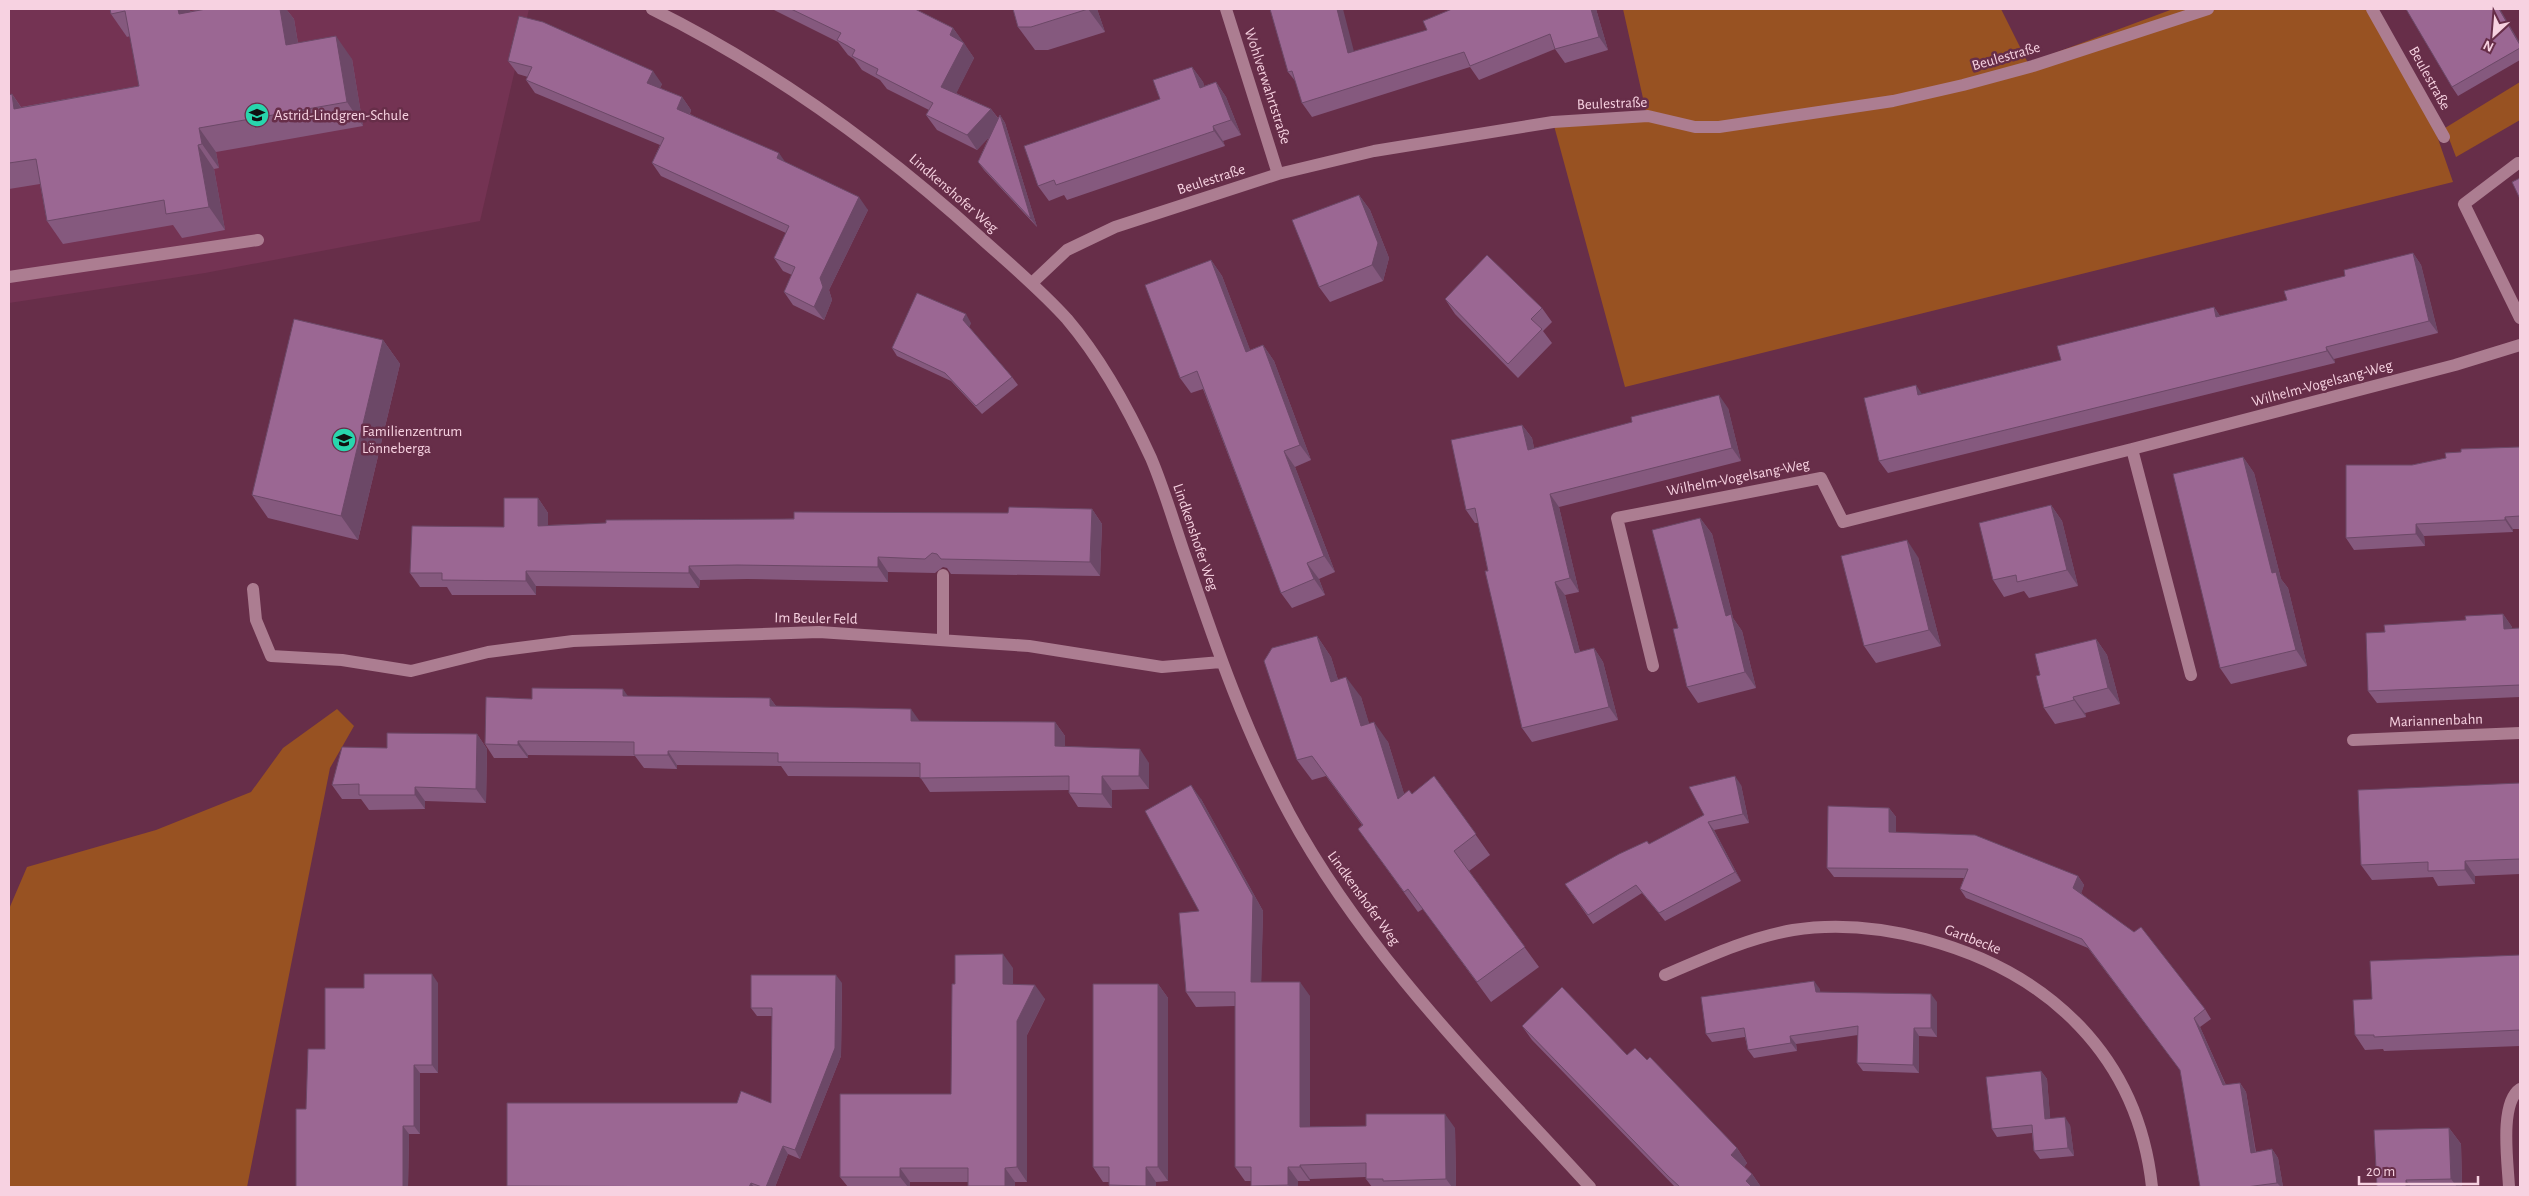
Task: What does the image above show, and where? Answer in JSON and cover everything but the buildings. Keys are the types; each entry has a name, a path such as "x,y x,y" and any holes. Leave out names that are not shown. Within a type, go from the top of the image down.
{"street":[{"name":"Lindkenshofer Weg","path":"652,9 762,70 851,129 934,194 1032,283 1068,320 1114,386 1152,460 1221,662 1266,768 1315,860 1352,912 1460,1044 1590,1187"},
{"name":"Wohlverwahrtstraße","path":"1226,9 1278,174"},
{"name":"Beulestraße","path":"1032,283 1067,250 1115,227 1278,174 1384,150 1553,122 1648,116 1695,127 1719,127 1893,101 2033,66 2208,9"},
{"name":"Beulestraße","path":"2372,9 2444,138"},
{"path":"2518,163 2464,204 2520,318"},
{"path":"9,276 258,240"},
{"name":"Wilhelm-Vogelsang-Weg","path":"1653,666 1618,518 1821,478 1843,522 2132,450 2455,365 2520,345"},
{"path":"2132,450 2191,675"},
{"path":"943,575 943,639"},
{"name":"Im Beuler Feld","path":"253,589 256,620 271,656 342,660 410,671 488,652 573,641 819,632 1029,646 1162,667 1221,662"},
{"name":"Mariannenbahn","path":"2353,740 2520,732"},
{"name":"Gartbecke","path":"1665,975 1749,940 1795,930 1846,926 1899,932 1947,945 1995,963 2036,987 2068,1014 2100,1050 2120,1081 2137,1120 2149,1163 2152,1187"},
{"path":"2509,1187 2506,1119 2511,1102 2520,1089"}],"shaded area":[{"name":"Astrid-Lindgren-Schule","path":"9,9 529,9 480,221 205,273 9,303"},
{"path":"1623,9 2001,9 2028,63 2173,9 2368,9 2436,133 2453,182 1625,387 1553,122 1647,116"},
{"path":"2520,82 2520,120 2456,157 2445,128"},
{"path":"337,709 354,726 330,768 247,1187 9,1187 9,909 27,867 156,830 251,792 283,748"}],"place":[{"name":"Astrid-Lindgren-Schule","path":"257,115"},
{"name":"Familienzentrum Lönneberga","path":"344,440"}]}
